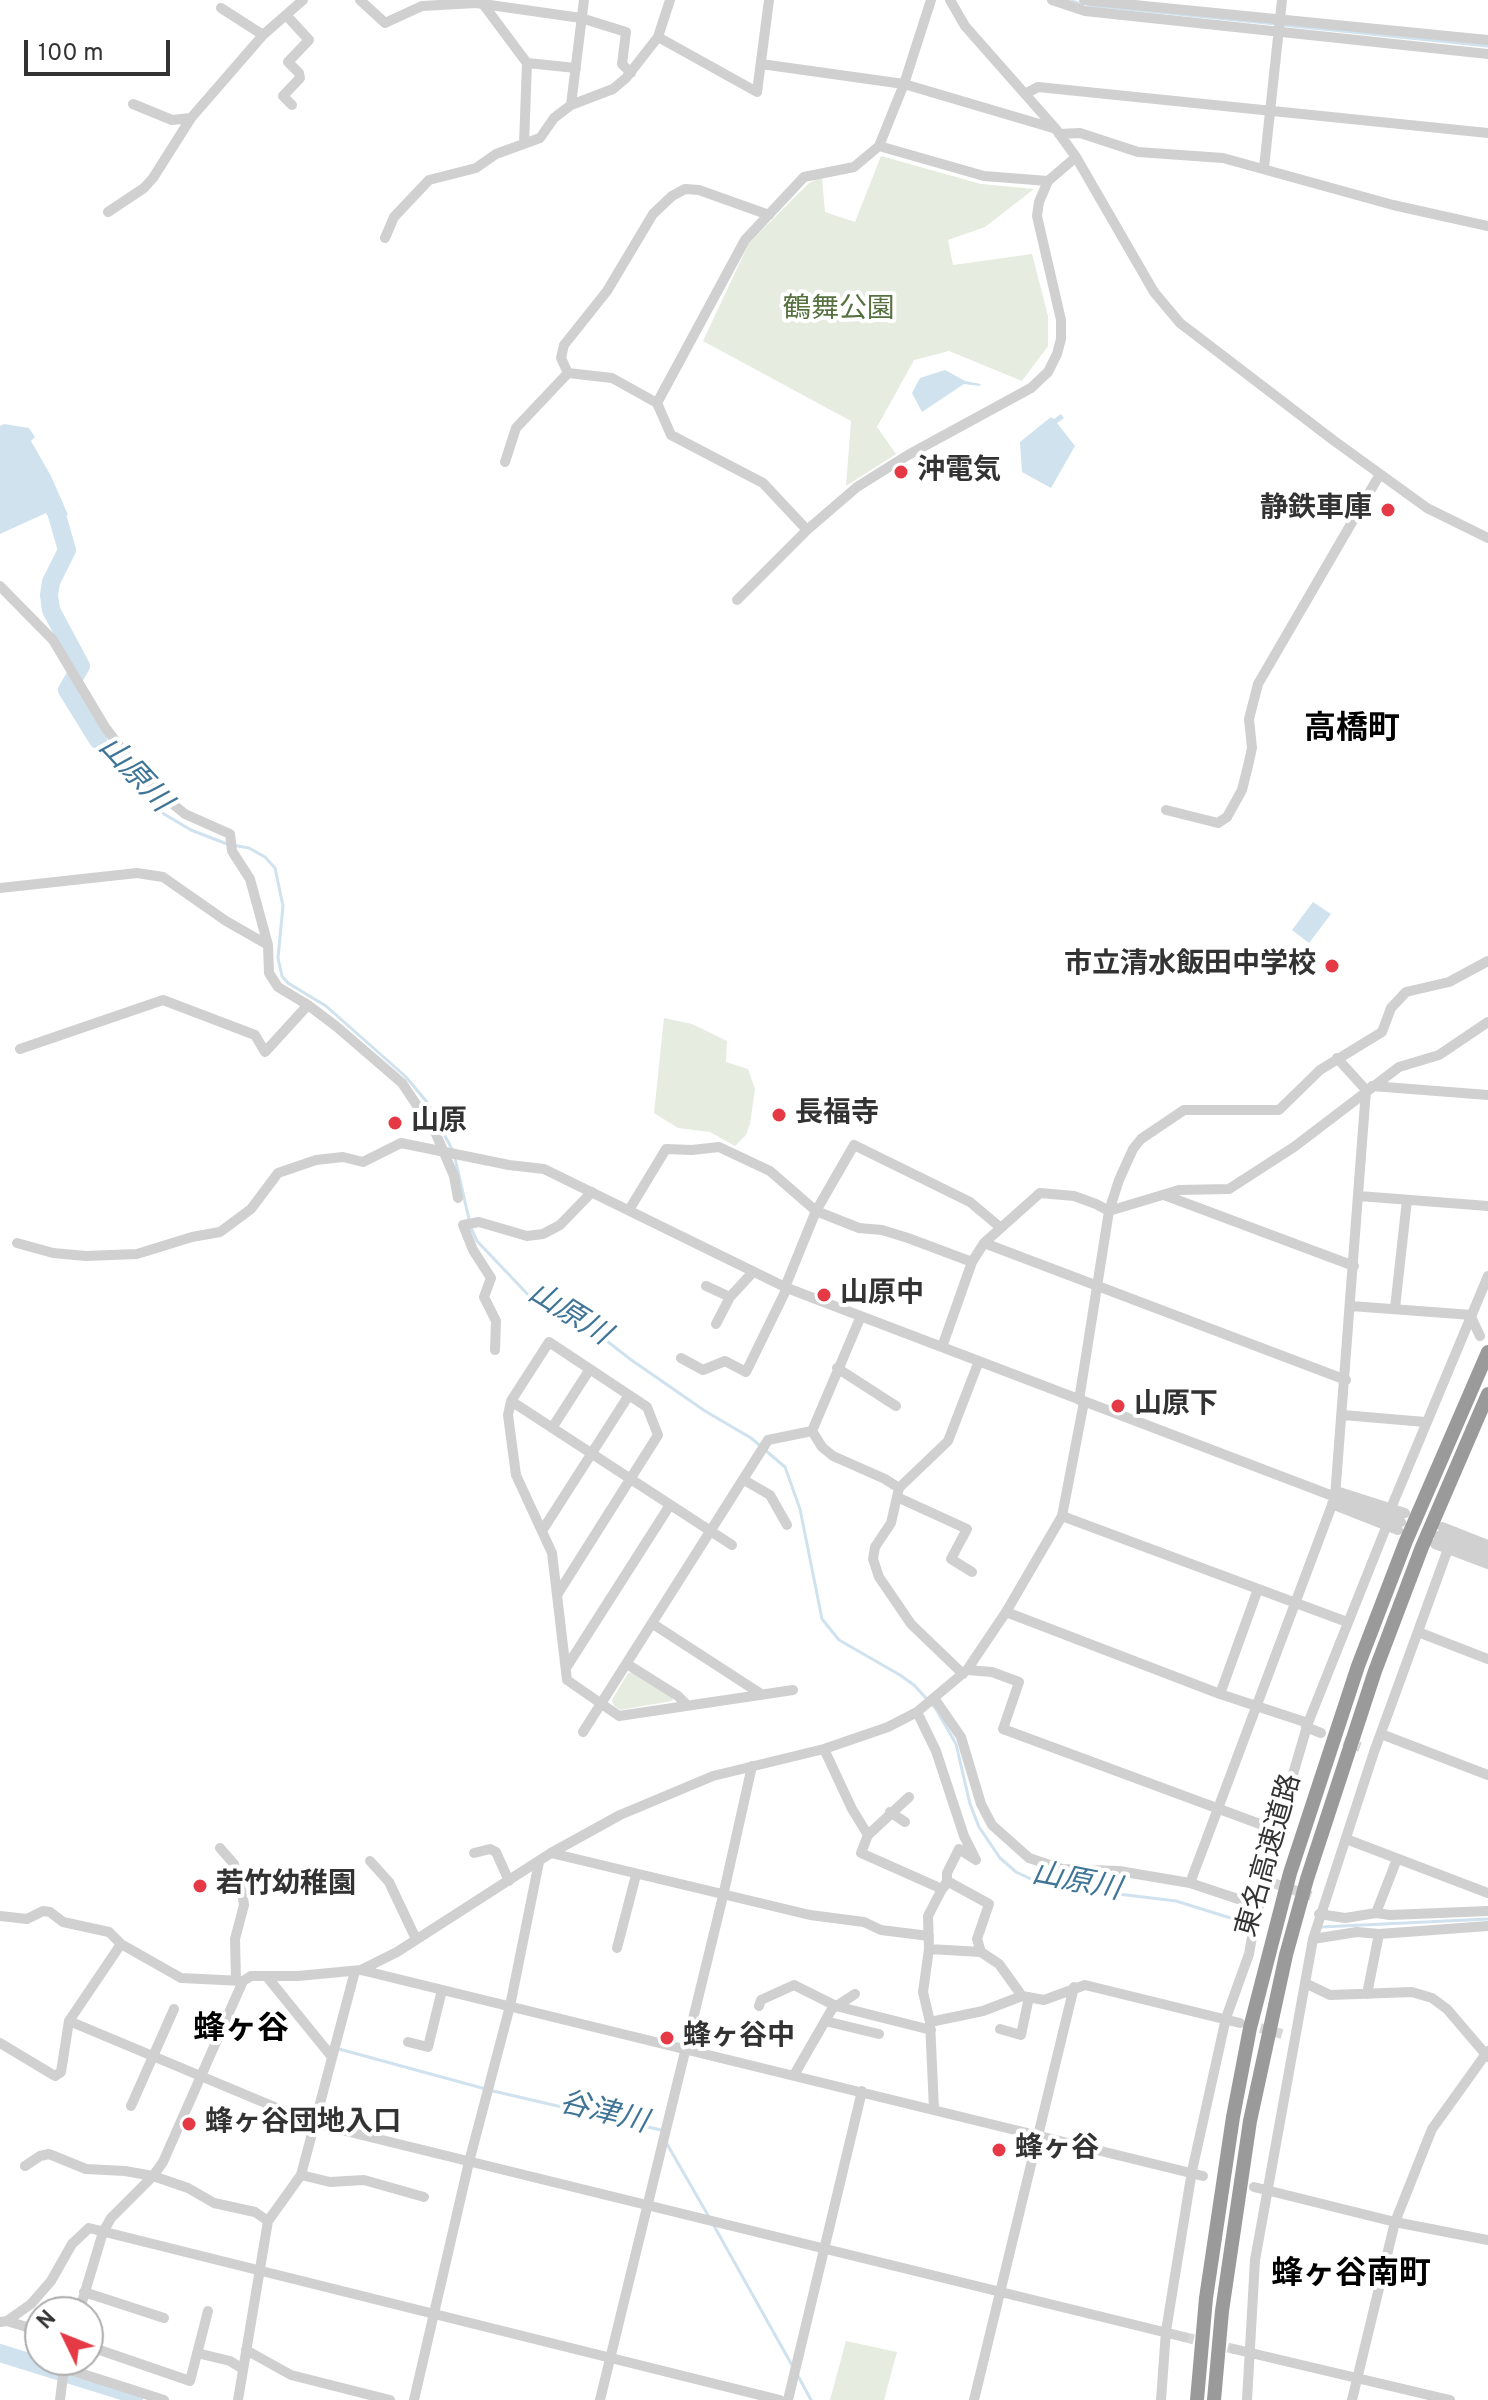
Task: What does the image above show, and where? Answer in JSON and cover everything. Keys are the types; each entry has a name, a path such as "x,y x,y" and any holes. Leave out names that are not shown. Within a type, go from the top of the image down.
{"highway":[{"name":"東名高速道路","path":"1197,2400 1206,2298 1233,2117 1250,2028 1290,1873 1358,1666 1406,1541 1488,1352"},
{"name":"東名高速道路","path":"1214,2400 1230,2248 1250,2121 1302,1894 1375,1671 1422,1547 1488,1394"}],"street":[{"path":"108,212 144,188 191,118 263,35 303,0"},
{"path":"360,0 385,23 422,6 483,4 581,18 626,32 622,64 631,73"},
{"path":"571,105 584,0"},
{"path":"385,238 394,217 429,180 476,168 496,154 540,138 554,118 571,105 613,89 631,73 658,37 670,0"},
{"path":"658,37 757,92 769,0"},
{"path":"657,403 745,240 804,177 854,167 879,146 904,84 931,0"},
{"path":"950,0 965,26 1076,157 1154,292 1180,323 1427,508 1488,538"},
{"path":"1052,0 1085,11 1488,54"},
{"path":"1084,0 1488,40"},
{"path":"1264,168 1282,0"},
{"path":"483,4 527,63 524,144"},
{"path":"221,8 263,35"},
{"path":"286,15 309,40 288,62 300,78 283,96 292,105"},
{"path":"527,63 576,68"},
{"path":"761,64 904,84 1057,131 1080,133 1138,152 1205,155 1264,168 1393,205 1488,226"},
{"path":"1025,94 1038,87 1488,133"},
{"path":"133,104 172,120 191,118"},
{"path":"879,146 984,176 1048,181"},
{"path":"737,600 807,530 857,487 908,455 1031,388 1048,372 1061,339 1061,320 1037,216 1048,181 1076,157"},
{"path":"568,373 561,358 564,345 607,291 653,214 672,196 685,189 699,190 769,215"},
{"path":"568,373 612,378 657,403 671,435 763,483 807,530"},
{"path":"505,462 516,428 568,373"},
{"path":"1166,810 1218,823 1227,817 1242,790 1248,766 1252,748 1249,719 1258,684 1380,474"},
{"path":"0,586 53,640 105,727 147,783 185,814 230,834 232,851 250,879 268,945 269,973 278,987 308,1005 402,1083 419,1106 442,1150 454,1176 458,1198"},
{"path":"0,888 137,873 163,877 226,921 268,945"},
{"path":"238,2400 268,2221 301,2175 358,1970 416,1939 551,1853 620,1815 713,1776 824,1749 888,1727 917,1712 965,1672 1006,1612 1062,1516 1109,1211 1133,1149 1141,1139 1184,1110 1279,1110 1320,1070 1382,1032 1391,1008 1406,992 1449,982 1488,961"},
{"path":"20,1049 163,1000 255,1035 265,1052 308,1005"},
{"path":"942,1347 972,1262 984,1243 1040,1193 1074,1196 1109,1211 1179,1190 1229,1189 1294,1147 1399,1067 1439,1055 1488,1022"},
{"path":"1337,1058 1369,1088 1488,1095"},
{"path":"1190,1883 1334,1497 1369,1088"},
{"path":"17,1243 53,1253 86,1256 137,1254 220,1232 251,1209 278,1173 316,1160 343,1157 363,1162 401,1143 553,1171 786,1287 1401,1521"},
{"path":"681,1358 703,1370 725,1361 746,1372 786,1287 816,1211 854,1145 970,1202 1001,1228"},
{"path":"629,1210 666,1149 719,1147 770,1171 816,1211 859,1228 882,1230 908,1238 972,1262"},
{"path":"495,1350 496,1321 484,1297 491,1278 473,1250 463,1225 479,1222 527,1236 543,1234 560,1225 592,1192"},
{"path":"1164,1195 1354,1266"},
{"path":"1359,1196 1488,1206"},
{"path":"1395,1308 1407,1200"},
{"path":"984,1243 1346,1380"},
{"path":"716,1324 730,1297 753,1272"},
{"path":"1391,1508 1488,1276"},
{"path":"706,1286 730,1297"},
{"path":"1351,1306 1472,1317"},
{"path":"812,1431 861,1316"},
{"path":"1472,1317 1480,1336"},
{"path":"557,1595 658,1435 647,1407 549,1342 511,1401 508,1415 516,1475 552,1553 567,1680 619,1716 793,1690"},
{"path":"979,1361 948,1441 898,1493 891,1523 875,1547 873,1559 879,1577 911,1624 965,1672 992,1672 1019,1682 1003,1729 1276,1830"},
{"path":"837,1368 896,1406"},
{"path":"552,1428 590,1369"},
{"path":"542,1531 629,1395"},
{"path":"511,1401 732,1545"},
{"path":"1343,1415 1425,1422"},
{"path":"812,1431 822,1447 833,1456 885,1479 898,1493 967,1529 951,1559 972,1572"},
{"path":"583,1732 768,1440 812,1431"},
{"path":"744,1480 770,1495 787,1525"},
{"path":"1334,1497 1391,1508 1401,1521"},
{"path":"1334,1497 1387,1525 1401,1521"},
{"path":"566,1669 670,1505"},
{"path":"1062,1516 1347,1622"},
{"path":"1161,2400 1166,2331 1192,2171 1226,2018 1249,1954 1259,1906 1268,1882 1276,1830 1307,1725 1387,1525"},
{"path":"1439,1536 1488,1545"},
{"path":"1439,1536 1448,1549 1488,1564"},
{"path":"1439,1536 1488,1554"},
{"path":"1247,2400 1255,2260 1319,1899 1346,1839 1374,1752 1448,1549"},
{"path":"1220,1694 1258,1589"},
{"path":"1006,1612 1307,1725 1321,1733"},
{"path":"653,1624 761,1694"},
{"path":"1418,1632 1488,1659"},
{"path":"627,1664 687,1705"},
{"path":"934,1698 961,1737 981,1804 992,1825 1029,1858 1062,1869 1119,1871 1190,1883 1259,1906"},
{"path":"917,1712 936,1751 964,1836 976,1860 959,1849 928,1916 929,1949 923,1992 930,2026 934,2109"},
{"path":"1381,1734 1488,1775"},
{"path":"1360,1747 1374,1752"},
{"path":"824,1749 852,1809 868,1835"},
{"path":"600,2400 752,1766"},
{"path":"909,1797 868,1835 861,1853 989,1904 977,1939 981,1952"},
{"path":"890,1812 905,1822"},
{"path":"1346,1839 1488,1893"},
{"path":"83,2296 103,2232 111,2218 153,2176 173,2144 239,1981 235,1939 243,1898 234,1864 220,1848"},
{"path":"474,1853 490,1849 496,1852 509,1881"},
{"path":"551,1853 723,1896 810,1915 864,1922 881,1930 929,1936"},
{"path":"1376,1913 1397,1859"},
{"path":"370,1861 389,1882 416,1939"},
{"path":"414,2400 469,2162 510,2006 539,1862"},
{"path":"617,1948 636,1875"},
{"path":"0,1916 27,1919 43,1911 50,1912 63,1922 109,1932 121,1944 181,1978 239,1981 251,1976 268,1978 358,1970 1203,2176"},
{"path":"1318,1916 1345,1918 1376,1913 1488,1911"},
{"path":"1314,1936 1488,1926"},
{"path":"1367,1994 1379,1934"},
{"path":"0,2043 55,2076 61,2072 69,2021 121,1944"},
{"path":"929,1949 981,1952 999,1964 1026,1997 1021,2035 1000,2029"},
{"path":"268,1978 332,2057"},
{"path":"1305,1983 1330,1995 1412,1992 1432,1998 1447,2009 1487,2055 1432,2129 1395,2222 1352,2400"},
{"path":"759,2006 761,2000 794,1985 836,2006 930,2026 1026,1997 1044,2000 1085,1985 1240,2023"},
{"path":"974,2400 1074,1987"},
{"path":"408,2042 428,2047 442,1990"},
{"path":"794,2075 836,2006 855,1994"},
{"path":"131,2106 174,2009"},
{"path":"69,2021 313,2123 1184,2337"},
{"path":"825,2021 879,2034"},
{"path":"1282,2034 1294,2037"},
{"path":"788,2400 862,2091"},
{"path":"25,2166 33,2159 49,2154 86,2169 153,2176 188,2188 214,2203 255,2212 268,2221"},
{"path":"301,2175 330,2182 364,2180 424,2197"},
{"path":"1254,2187 1395,2222 1488,2240"},
{"path":"4,2322 31,2304 51,2281 72,2244 89,2228 780,2400"},
{"path":"84,2292 164,2318"},
{"path":"104,2351 190,2381 208,2311"},
{"path":"4,2322 24,2327"},
{"path":"1234,2349 1450,2400"},
{"path":"246,2350 291,2375 390,2400"},
{"path":"197,2353 230,2361 243,2369"},
{"path":"60,2400 63,2376"},
{"path":"84,2376 164,2400"}],"green space":[{"name":"鶴舞公園","path":"881,156 981,184 1034,189 985,227 948,240 953,265 1032,254 1048,316 1048,346 1022,381 949,351 914,360 877,427 896,454 846,486 851,421 703,341 749,243 809,183 822,177 825,212 855,222"},
{"path":"664,1018 692,1024 727,1041 726,1062 748,1069 755,1089 750,1124 746,1135 735,1146 710,1132 678,1128 654,1113"},
{"path":"634,1672 673,1698 672,1701 620,1710 614,1706 612,1700 628,1673"},
{"path":"846,2341 897,2352 884,2400 830,2400"}],"water":[{"path":"945,370 965,381 981,384 964,384 922,412 912,393 920,378"},
{"path":"1061,414 1064,418 1057,423 1075,446 1051,488 1022,472 1020,442 1051,417 1054,419"},
{"path":"0,426 29,428 35,437 31,441 68,515 52,523 46,513 0,534"},
{"path":"1313,902 1331,914 1309,943 1292,930"}],"waterway":[{"path":"1069,0 1081,4"},
{"path":"1088,5 1276,24"},
{"path":"1283,25 1488,46"},
{"name":"山原川","path":"48,497 54,505 67,550 51,582 51,610 81,666 67,690 98,740"},
{"name":"山原川","path":"98,740 126,776 164,814 191,830 227,844 249,848 265,857 275,868 283,906 278,958 282,976 288,983 326,1006 405,1076 427,1102 453,1151"},
{"name":"山原川","path":"455,1158 471,1228 477,1241 534,1301 571,1313 630,1359 705,1411 751,1438 785,1467 800,1509 822,1619 839,1640 900,1675 936,1709 956,1744 970,1804 979,1827 1000,1858 1016,1872 1044,1885 1176,1901 1250,1924"},
{"name":"山原川","path":"1321,1927 1488,1919"},
{"name":"谷津川","path":"339,2049 493,2091 661,2130 662,2133"},
{"name":"谷津川","path":"667,2144 709,2217"},
{"name":"谷津川","path":"713,2224 793,2367"},
{"path":"0,2353 135,2395"},
{"name":"谷津川","path":"797,2374 811,2400"}],"tunnel":[{"path":"1330,1736 1360,1747"},
{"path":"1273,1883 1315,1897"},
{"path":"1246,2024 1282,2034"},
{"path":"1184,2337 1234,2349"}],"place":[{"name":"沖電気","path":"901,472"},
{"name":"静鉄車庫","path":"1388,510"},
{"name":"市立清水飯田中学校","path":"1332,966"},
{"name":"長福寺","path":"779,1115"},
{"name":"山原","path":"395,1123"},
{"name":"山原中","path":"824,1295"},
{"name":"山原下","path":"1118,1406"},
{"name":"若竹幼稚園","path":"200,1886"},
{"name":"蜂ヶ谷中","path":"667,2038"},
{"name":"蜂ヶ谷団地入口","path":"189,2124"},
{"name":"蜂ヶ谷","path":"999,2150"}],"district":[{"name":"高橋町","path":"1352,732"},
{"name":"蜂ヶ谷","path":"241,2032"},
{"name":"蜂ヶ谷南町","path":"1351,2277"}]}
